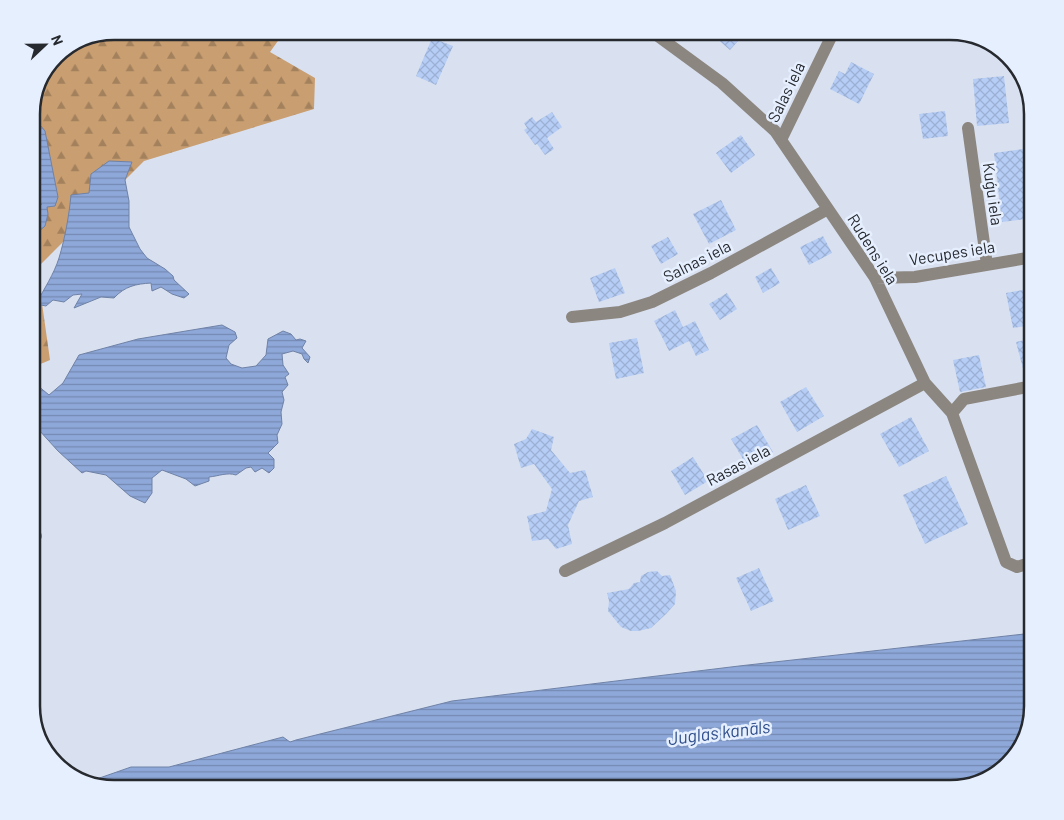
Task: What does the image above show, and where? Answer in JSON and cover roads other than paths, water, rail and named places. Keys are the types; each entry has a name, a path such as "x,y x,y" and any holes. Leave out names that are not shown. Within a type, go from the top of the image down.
{"street":[{"name":"Rudens iela","path":"663,40 722,83 775,130 875,278 925,383 952,413 1006,562 1017,567 1024,565"},
{"name":"Salas iela","path":"781,140 830,40"},
{"name":"Kuģu iela","path":"968,128 987,265"},
{"name":"Salnas iela","path":"572,317 620,312 652,302 711,273 828,209"},
{"name":"Vecupes iela","path":"875,278 915,277 1024,259"},
{"name":"Rasas iela","path":"565,571 664,523 925,383"},
{"path":"952,413 964,399 1024,388"}],"water":[{"path":"40,125 45,131 58,197 55,206 47,207 48,214 45,226 40,230 40,205 42,204 40,203"},
{"path":"109,161 132,162 125,180 129,201 129,227 140,249 147,258 165,269 189,294 184,298 172,294 161,287 152,291 151,283 131,286 114,298 101,297 74,308 82,294 73,295 64,302 53,300 46,306 40,305 40,297 52,276 59,258 71,195 89,193 91,174"},
{"path":"222,325 235,332 237,338 229,345 226,358 231,364 242,368 256,366 266,355 268,339 283,331 291,334 296,340 306,341 302,348 310,357 308,363 302,354 293,351 282,354 283,365 289,374 285,377 288,385 282,392 284,400 281,412 282,424 277,435 278,443 268,453 274,459 274,468 269,473 262,468 255,472 251,467 246,468 236,475 226,474 209,477 209,481 195,486 186,479 162,470 152,478 152,493 145,503 130,496 106,475 86,471 82,473 58,451 40,431 40,388 49,395 63,383 79,355 138,339"},
{"name":"Juglas kanāls","path":"1024,634 1023,716 1016,739 1009,751 999,762 983,772 969,777 950,780 114,780 99,778 131,767 169,767 283,737 290,742 452,701"}]}
